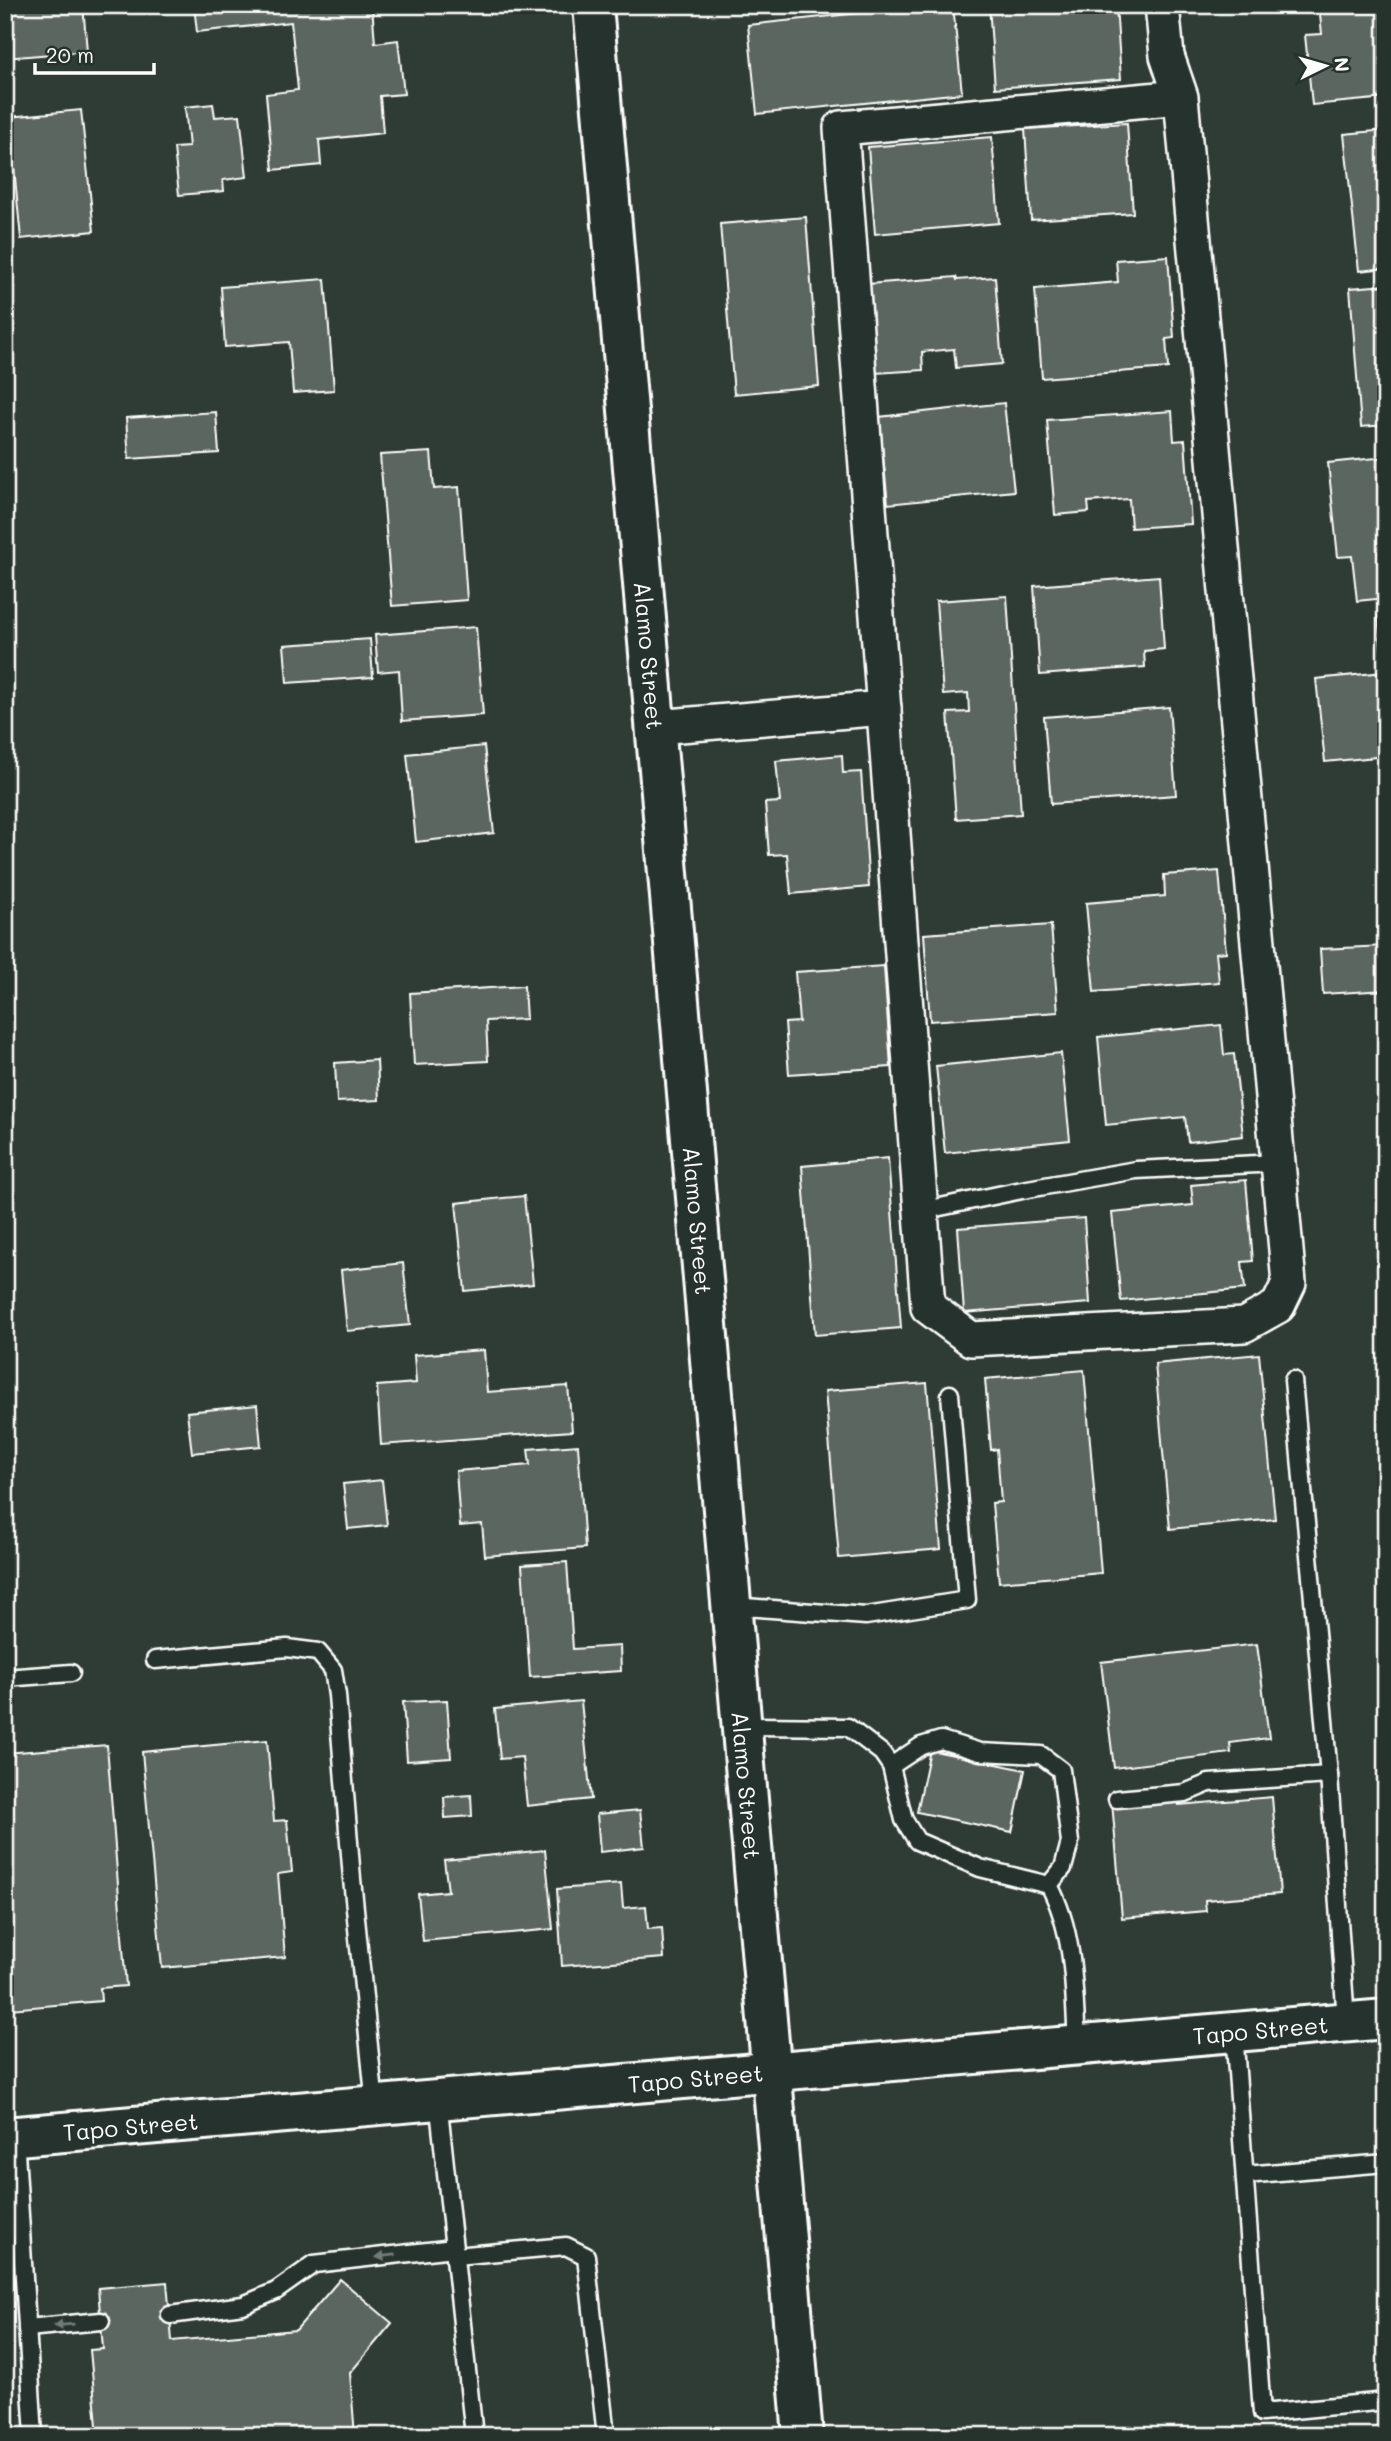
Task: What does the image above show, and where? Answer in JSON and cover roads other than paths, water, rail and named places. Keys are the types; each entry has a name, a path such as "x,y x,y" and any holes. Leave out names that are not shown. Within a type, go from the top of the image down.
{"main road":[{"name":"Alamo Street","path":"593,5 803,2436"},
{"name":"Tapo Street","path":"10,2136 1386,2019"}],"street":[{"path":"1162,5 1167,56 1181,97 1289,1283 1278,1306 1244,1325 971,1339 928,1307 841,128 1181,97"},
{"path":"656,727 884,708"}],"lane":[{"path":"921,1211 1136,1170 1278,1163"},
{"path":"1293,1380 1329,1775 1346,2021"},
{"path":"732,1606 866,1616 967,1600 950,1394"},
{"path":"155,1660 287,1648 318,1652 332,1670 337,1695 375,2105"},
{"path":"5,1678 71,1673"},
{"path":"742,1726 848,1727 882,1753 891,1766 904,1820 917,1841 981,1868 1049,1885 1060,1905 1072,1965 1077,2045"},
{"path":"891,1766 921,1746 942,1740 980,1752 1041,1755 1054,1762 1061,1770 1070,1842 1063,1868 1049,1885"},
{"path":"1117,1799 1185,1793 1209,1783 1329,1775"},
{"path":"1234,2031 1262,2413 1386,2401"},
{"path":"438,2099 474,2436"},
{"path":"10,2136 34,2436"},
{"path":"1245,2175 1386,2164"},
{"path":"170,2315 243,2305 276,2291 314,2264 566,2246 586,2256 607,2436"},
{"path":"27,2329 101,2321"}]}
